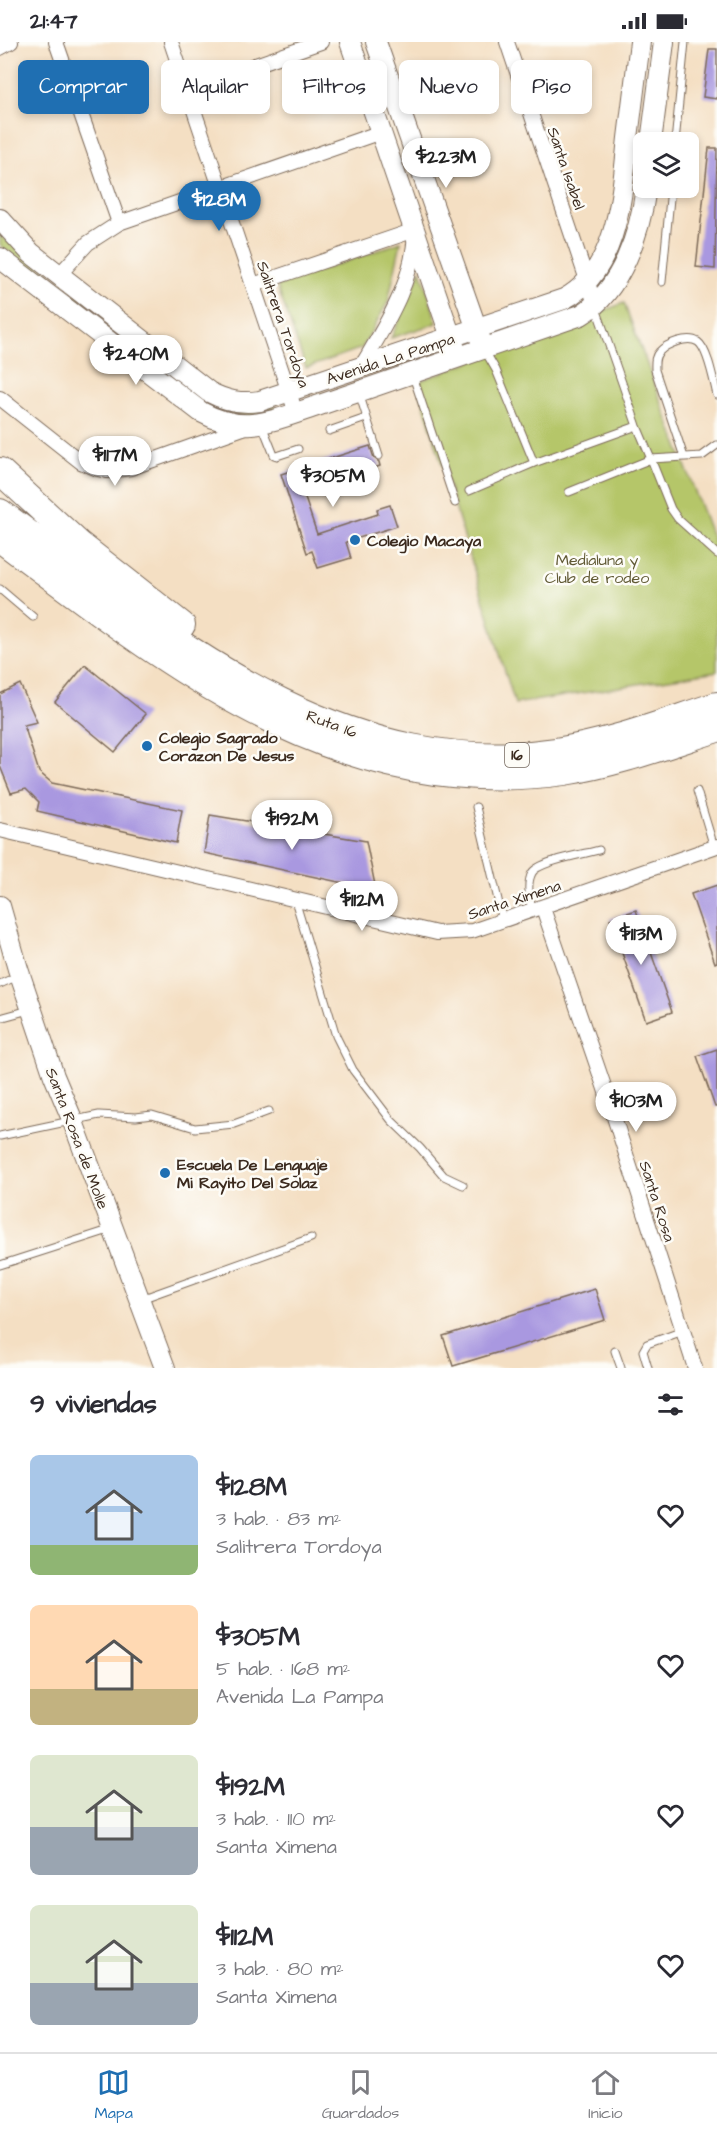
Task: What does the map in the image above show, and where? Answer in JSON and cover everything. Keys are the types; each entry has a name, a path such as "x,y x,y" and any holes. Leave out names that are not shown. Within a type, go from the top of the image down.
{"highway":[{"path":"0,471 79,544 136,590 219,652 315,718"},
{"name":"Ruta 16","path":"0,512 177,642 246,684 315,718 373,737 458,753 509,755 555,751 584,746 717,705"},
{"name":"Ruta 16","path":"0,539 150,649 230,700 290,730 357,755 460,775 519,776 595,766 717,731"},
{"path":"0,545 48,574"}],"street":[{"path":"0,48 11,42"},
{"path":"56,42 119,223"},
{"name":"Salitrera Tordoya","path":"171,42 177,60"},
{"path":"270,60 321,42"},
{"path":"350,42 458,358"},
{"path":"376,42 484,349"},
{"name":"Santa Isabel","path":"507,42 595,304"},
{"name":"Avenida La Pampa","path":"0,219 31,253 209,392 230,400 250,402 476,329 564,299 578,291 588,281 606,250 618,216 640,42"},
{"path":"652,132 664,42"},
{"name":"Salitrera Tordoya","path":"196,114 296,413"},
{"path":"59,275 88,243 119,223 381,132"},
{"name":"Avenida La Pampa","path":"0,258 201,412 221,422 257,424 359,392 586,312 613,281 629,256 638,230 644,198"},
{"path":"253,285 415,230"},
{"path":"361,367 402,292 412,262 415,230"},
{"path":"0,398 81,462 98,470 107,471 131,468 257,424"},
{"name":"Santa Ximena","path":"0,830 437,933 472,931 715,846"},
{"name":"Santa Rosa de Molle","path":"0,906 20,975 54,1076 165,1368"},
{"name":"Santa Rosa","path":"537,909 604,1086 695,1368"}],"lane":[{"path":"676,132 685,42"},
{"path":"662,282 670,198"},
{"path":"595,304 637,426 671,508 678,519 717,554"},
{"path":"684,457 655,370 655,361 659,352 672,344 688,339 698,342 704,349 717,395"},
{"path":"484,349 496,370 534,463"},
{"path":"412,373 455,503"},
{"path":"359,392 379,456"},
{"path":"329,431 366,418"},
{"path":"257,424 274,455 278,456 298,449"},
{"path":"469,491 534,463 637,426"},
{"path":"569,492 651,459 702,456 717,445"},
{"path":"0,589 33,617"},
{"path":"0,601 9,597"},
{"path":"697,791 715,846"},
{"path":"476,807 503,921"},
{"path":"537,909 529,886 535,869 545,864 599,850"},
{"path":"295,900 336,1036 353,1070 391,1120 420,1148 444,1176 463,1185"},
{"path":"0,984 20,975"},
{"path":"0,1018 32,1009"},
{"path":"0,1136 99,1115 136,1117 152,1115 195,1128 234,1124 269,1111"},
{"path":"0,1265 113,1228"},
{"path":"139,1300 311,1238"},
{"path":"648,1368 644,1351 647,1344 683,1331"},
{"path":"615,1351 621,1368"}],"green space":[{"path":"0,235 214,404 274,402 276,408 251,417 216,413 0,245"},
{"path":"401,242 388,302 362,348 306,368 277,286"},
{"path":"421,270 437,323 391,338"},
{"name":"Medialuna y Club de rodeo","path":"624,303 717,550 717,671 515,704 417,382"}],"building":[{"path":"709,49 717,49 717,99 703,97"},
{"path":"709,148 717,148 715,269 696,267"},
{"path":"370,446 380,466 365,471 363,466 301,486 317,534 378,514 377,509 390,505 397,526 346,542 351,558 318,568 312,551 307,553 281,474"},
{"path":"85,665 146,714 115,752 55,702"},
{"path":"20,684 37,722 24,725 39,772 52,783 182,810 176,843 37,811 39,802 26,789 11,793 0,766 0,694"},
{"path":"210,815 366,841 376,890 204,853"},
{"path":"717,885 717,962 715,963 691,894"},
{"path":"636,910 672,1012 646,1021 610,919"},
{"path":"717,1049 717,1107 715,1107 697,1056"},
{"path":"595,1289 605,1320 453,1366 443,1336"}],"place":[{"name":"Colegio Macaya","path":"355,540"},
{"name":"Colegio Sagrado Corazon De Jesus","path":"147,746"},
{"name":"Escuela De Lenguaje Mi Rayito Del Solaz","path":"165,1173"}]}
